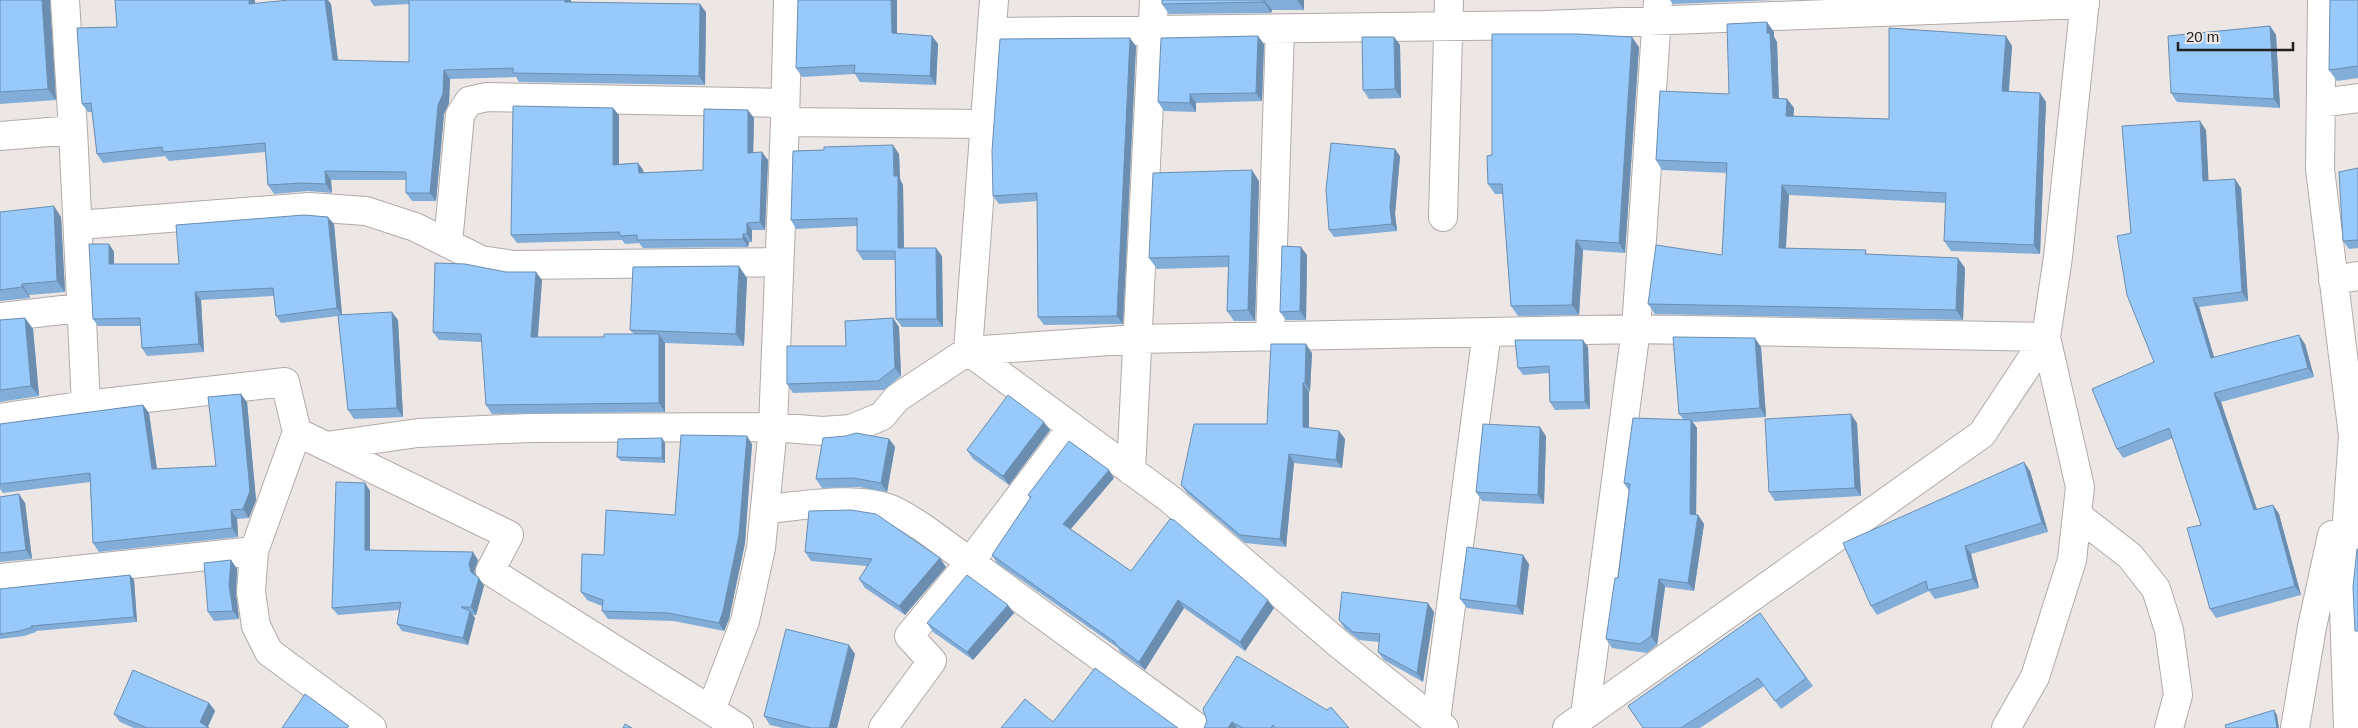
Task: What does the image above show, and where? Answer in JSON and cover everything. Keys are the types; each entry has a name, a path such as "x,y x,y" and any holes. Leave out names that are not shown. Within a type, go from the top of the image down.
{"street":[{"path":"65,0 86,405"},
{"path":"711,710 745,621 761,548 773,427 788,0"},
{"path":"968,351 994,0"},
{"path":"1132,471 1154,0"},
{"path":"2322,0 2320,169 2346,278 2353,436 2343,576 2348,728"},
{"path":"992,32 1280,29 1449,13 2085,2 2058,257 2046,337 2080,487 2077,515 2072,560 2035,677 2006,728"},
{"path":"1576,722 1636,330 1658,10"},
{"path":"1443,217 1449,13"},
{"path":"1270,337 1280,29"},
{"path":"448,243 460,115 469,101 487,97 985,124"},
{"path":"2320,103 2358,98"},
{"path":"0,136 73,130"},
{"path":"78,225 309,207 366,211 414,227 481,260 514,265 779,262"},
{"path":"0,317 80,308"},
{"path":"326,446 418,433 529,428 773,427 822,431 851,430 882,416 898,398 968,351 1138,339 1636,330 2046,337"},
{"path":"1440,724 1487,332"},
{"path":"1576,722 1982,434 2046,337"},
{"path":"968,351 1170,499 1339,644 1440,724"},
{"path":"0,418 86,405 285,382 297,432 254,551 251,592 256,626 269,652 372,728"},
{"path":"892,725 932,661 909,636 970,562 1072,427"},
{"path":"297,432 509,535 490,571 739,728"},
{"path":"2295,728 2312,627 2353,436"},
{"path":"765,509 836,503 868,504 890,509 922,527 1198,728"},
{"path":"2077,515 2130,556 2156,589 2169,630 2178,695 2169,728"},
{"path":"0,578 254,551"}],"building":[{"path":"0,0 42,0 48,89 0,92"},
{"path":"115,0 249,0 249,4 289,0 325,0 333,60 409,62 409,0 565,0 565,2 700,4 699,76 513,73 513,68 444,70 443,94 438,105 430,193 406,193 406,172 325,171 326,184 268,185 265,143 163,152 162,147 97,154 91,103 82,104 77,28 117,27"},
{"path":"798,0 891,0 892,33 932,36 930,76 854,73 855,65 796,68"},
{"path":"1162,0 1264,0 1264,2 1162,4"},
{"path":"2330,0 2358,0 2358,66 2329,70"},
{"path":"1767,22 1767,33 1770,33 1773,98 1787,99 1786,116 1889,119 1889,28 2006,36 2002,91 2040,93 2034,245 1944,241 1946,193 1782,185 1779,248 1866,250 1865,254 1958,258 1956,310 1648,304 1656,245 1722,255 1727,163 1656,160 1660,91 1729,94 1727,24"},
{"path":"2270,26 2274,99 2171,93 2168,36"},
{"path":"1492,34 1578,34 1632,37 1619,243 1576,240 1572,305 1511,306 1502,184 1488,184 1487,156 1492,155"},
{"path":"1258,36 1256,93 1190,94 1190,103 1158,102 1161,38"},
{"path":"1362,37 1394,37 1395,89 1363,90"},
{"path":"1130,38 1117,316 1038,317 1037,193 993,196 992,151 1000,39"},
{"path":"513,106 613,108 613,165 638,163 639,173 703,170 704,109 748,110 748,153 762,152 760,222 747,223 747,234 743,234 743,239 637,240 637,235 620,236 619,232 511,235"},
{"path":"2200,121 2203,181 2235,179 2242,292 2193,298 2211,358 2299,335 2308,368 2214,393 2254,510 2273,505 2295,586 2210,609 2187,528 2201,525 2169,428 2117,449 2092,389 2154,362 2127,295 2117,236 2131,233 2122,126"},
{"path":"1331,143 1395,149 1390,207 1392,224 1329,230 1326,190"},
{"path":"893,145 894,176 898,176 898,248 936,248 937,319 896,319 895,251 857,251 857,218 791,220 793,151 824,150 824,147"},
{"path":"2358,168 2358,240 2343,241 2339,172"},
{"path":"1252,170 1248,310 1227,311 1229,256 1149,258 1153,173"},
{"path":"54,206 57,281 22,284 22,287 0,290 0,212"},
{"path":"304,215 328,217 337,308 276,316 273,288 195,292 199,344 142,348 140,318 93,319 89,244 109,244 109,264 179,264 176,225"},
{"path":"1282,246 1301,247 1300,311 1280,312"},
{"path":"435,263 465,264 506,272 536,272 531,337 604,337 604,334 659,334 659,403 486,405 481,334 433,332"},
{"path":"739,266 736,334 630,330 633,267"},
{"path":"392,312 397,408 348,410 338,315"},
{"path":"25,318 31,386 0,390 0,320"},
{"path":"893,318 895,368 878,381 787,384 787,346 846,346 845,321"},
{"path":"1673,337 1755,338 1760,408 1679,414"},
{"path":"1515,340 1583,340 1585,402 1550,402 1549,366 1518,368"},
{"path":"1271,344 1306,344 1305,383 1303,383 1303,427 1339,431 1336,460 1289,454 1280,539 1240,535 1181,485 1194,424 1267,424"},
{"path":"241,394 250,491 243,509 231,510 232,528 93,543 90,473 0,484 0,424 143,405 152,469 216,466 208,397"},
{"path":"1008,395 1044,422 1003,476 967,450"},
{"path":"1851,414 1855,488 1769,492 1765,419"},
{"path":"1633,418 1691,420 1690,514 1698,515 1688,583 1659,579 1651,636 1640,644 1606,639 1615,578 1618,578 1630,484 1624,483"},
{"path":"1483,424 1540,427 1538,495 1476,492"},
{"path":"856,433 889,439 881,483 853,478 816,479 823,438"},
{"path":"681,435 747,436 739,535 719,623 668,613 602,611 603,600 581,592 582,554 604,555 606,510 675,515"},
{"path":"662,438 662,458 617,457 618,439"},
{"path":"1069,441 1109,470 1063,524 1131,571 1170,519 1174,520 1268,600 1240,642 1178,600 1139,662 1116,643 992,555 1031,497 1028,495"},
{"path":"2024,462 2042,523 1965,546 1973,579 1928,590 1926,581 1871,606 1843,543"},
{"path":"336,482 365,483 365,550 473,552 469,564 471,572 479,578 471,607 461,607 470,611 463,638 397,624 401,602 332,608"},
{"path":"19,494 26,550 0,553 0,497"},
{"path":"851,510 876,514 940,558 899,606 859,579 872,559 805,552 809,511"},
{"path":"1467,547 1523,555 1517,606 1460,599"},
{"path":"2357,549 2358,631 2355,631 2353,587"},
{"path":"231,560 229,585 233,611 208,612 204,563"},
{"path":"130,575 134,617 31,626 33,627 0,634 0,589"},
{"path":"967,575 1008,605 967,652 927,623"},
{"path":"1342,592 1428,603 1417,673 1378,652 1380,634 1353,632 1339,620"},
{"path":"1760,613 1806,678 1775,701 1758,678 1681,728 1643,728 1628,706"},
{"path":"786,629 849,645 829,728 811,728 764,716"},
{"path":"1237,656 1327,710 1331,707 1349,728 1275,728 1273,725 1271,728 1243,728 1232,722 1228,728 1204,728 1207,721 1203,709"},
{"path":"1095,668 1178,728 1001,728 1025,699 1053,722"},
{"path":"133,670 209,703 200,722 209,728 147,728 114,714"},
{"path":"305,694 349,726 347,728 282,728"},
{"path":"2274,710 2277,728 2226,728 2225,725"},
{"path":"625,724 632,728 623,728"}]}
